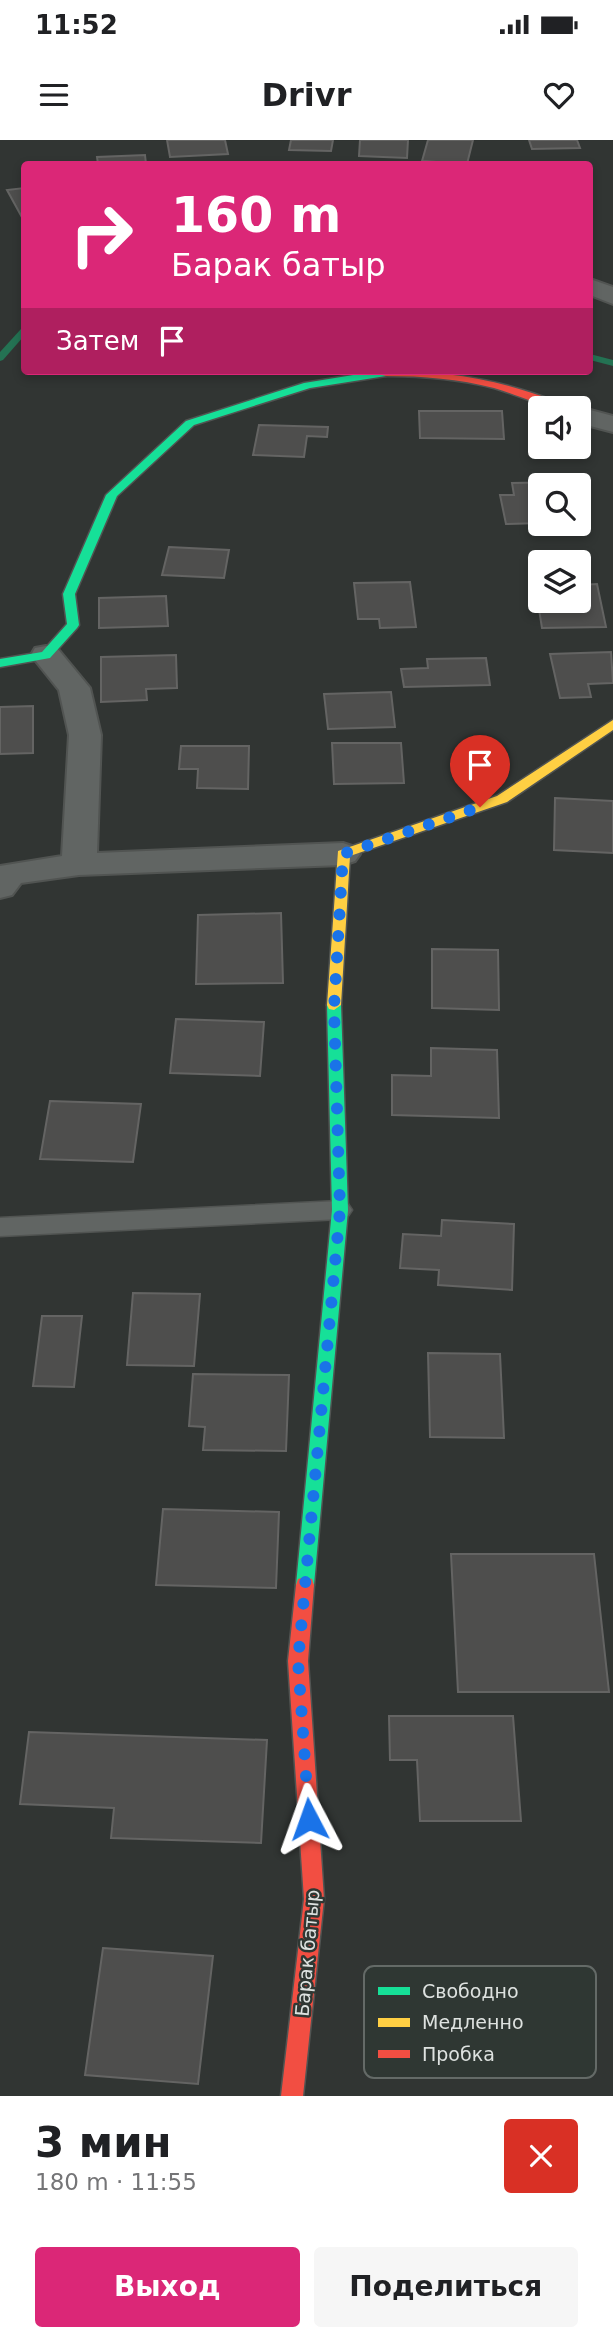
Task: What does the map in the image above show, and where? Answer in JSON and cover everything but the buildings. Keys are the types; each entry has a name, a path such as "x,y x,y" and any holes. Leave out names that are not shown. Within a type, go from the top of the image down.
{"street":[{"path":"593,287 613,296"},
{"path":"0,663 47,655 73,625 69,594 112,495 190,423 308,385 376,375"},
{"path":"448,375 512,388 532,396"},
{"path":"591,418 613,424"},
{"path":"47,655 74,688 85,736 79,864"},
{"path":"0,887 10,874 79,864 343,854 502,799 613,724"},
{"name":"Барак батыр","path":"292,2096 314,1899 298,1661 340,1210 334,1008 343,854"}],"lane":[{"path":"0,1227 340,1210"}],"waterway":[{"path":"0,358 21,334"},
{"path":"593,358 613,363"}],"traffic: fast":[{"path":"0,663 46,655 73,625 69,594 112,495 190,423 308,385 373,375"},
{"path":"305,1585 340,1210 334,1005"}],"traffic: slow":[{"path":"334,1005 343,854 502,799 613,724"}],"traffic: jam":[{"path":"439,375 498,386 530,396"},
{"path":"292,2096 314,1899 298,1661 305,1585"}],"route":[{"path":"309,1819 298,1661 340,1210 334,1008 343,854 480,807"}]}
